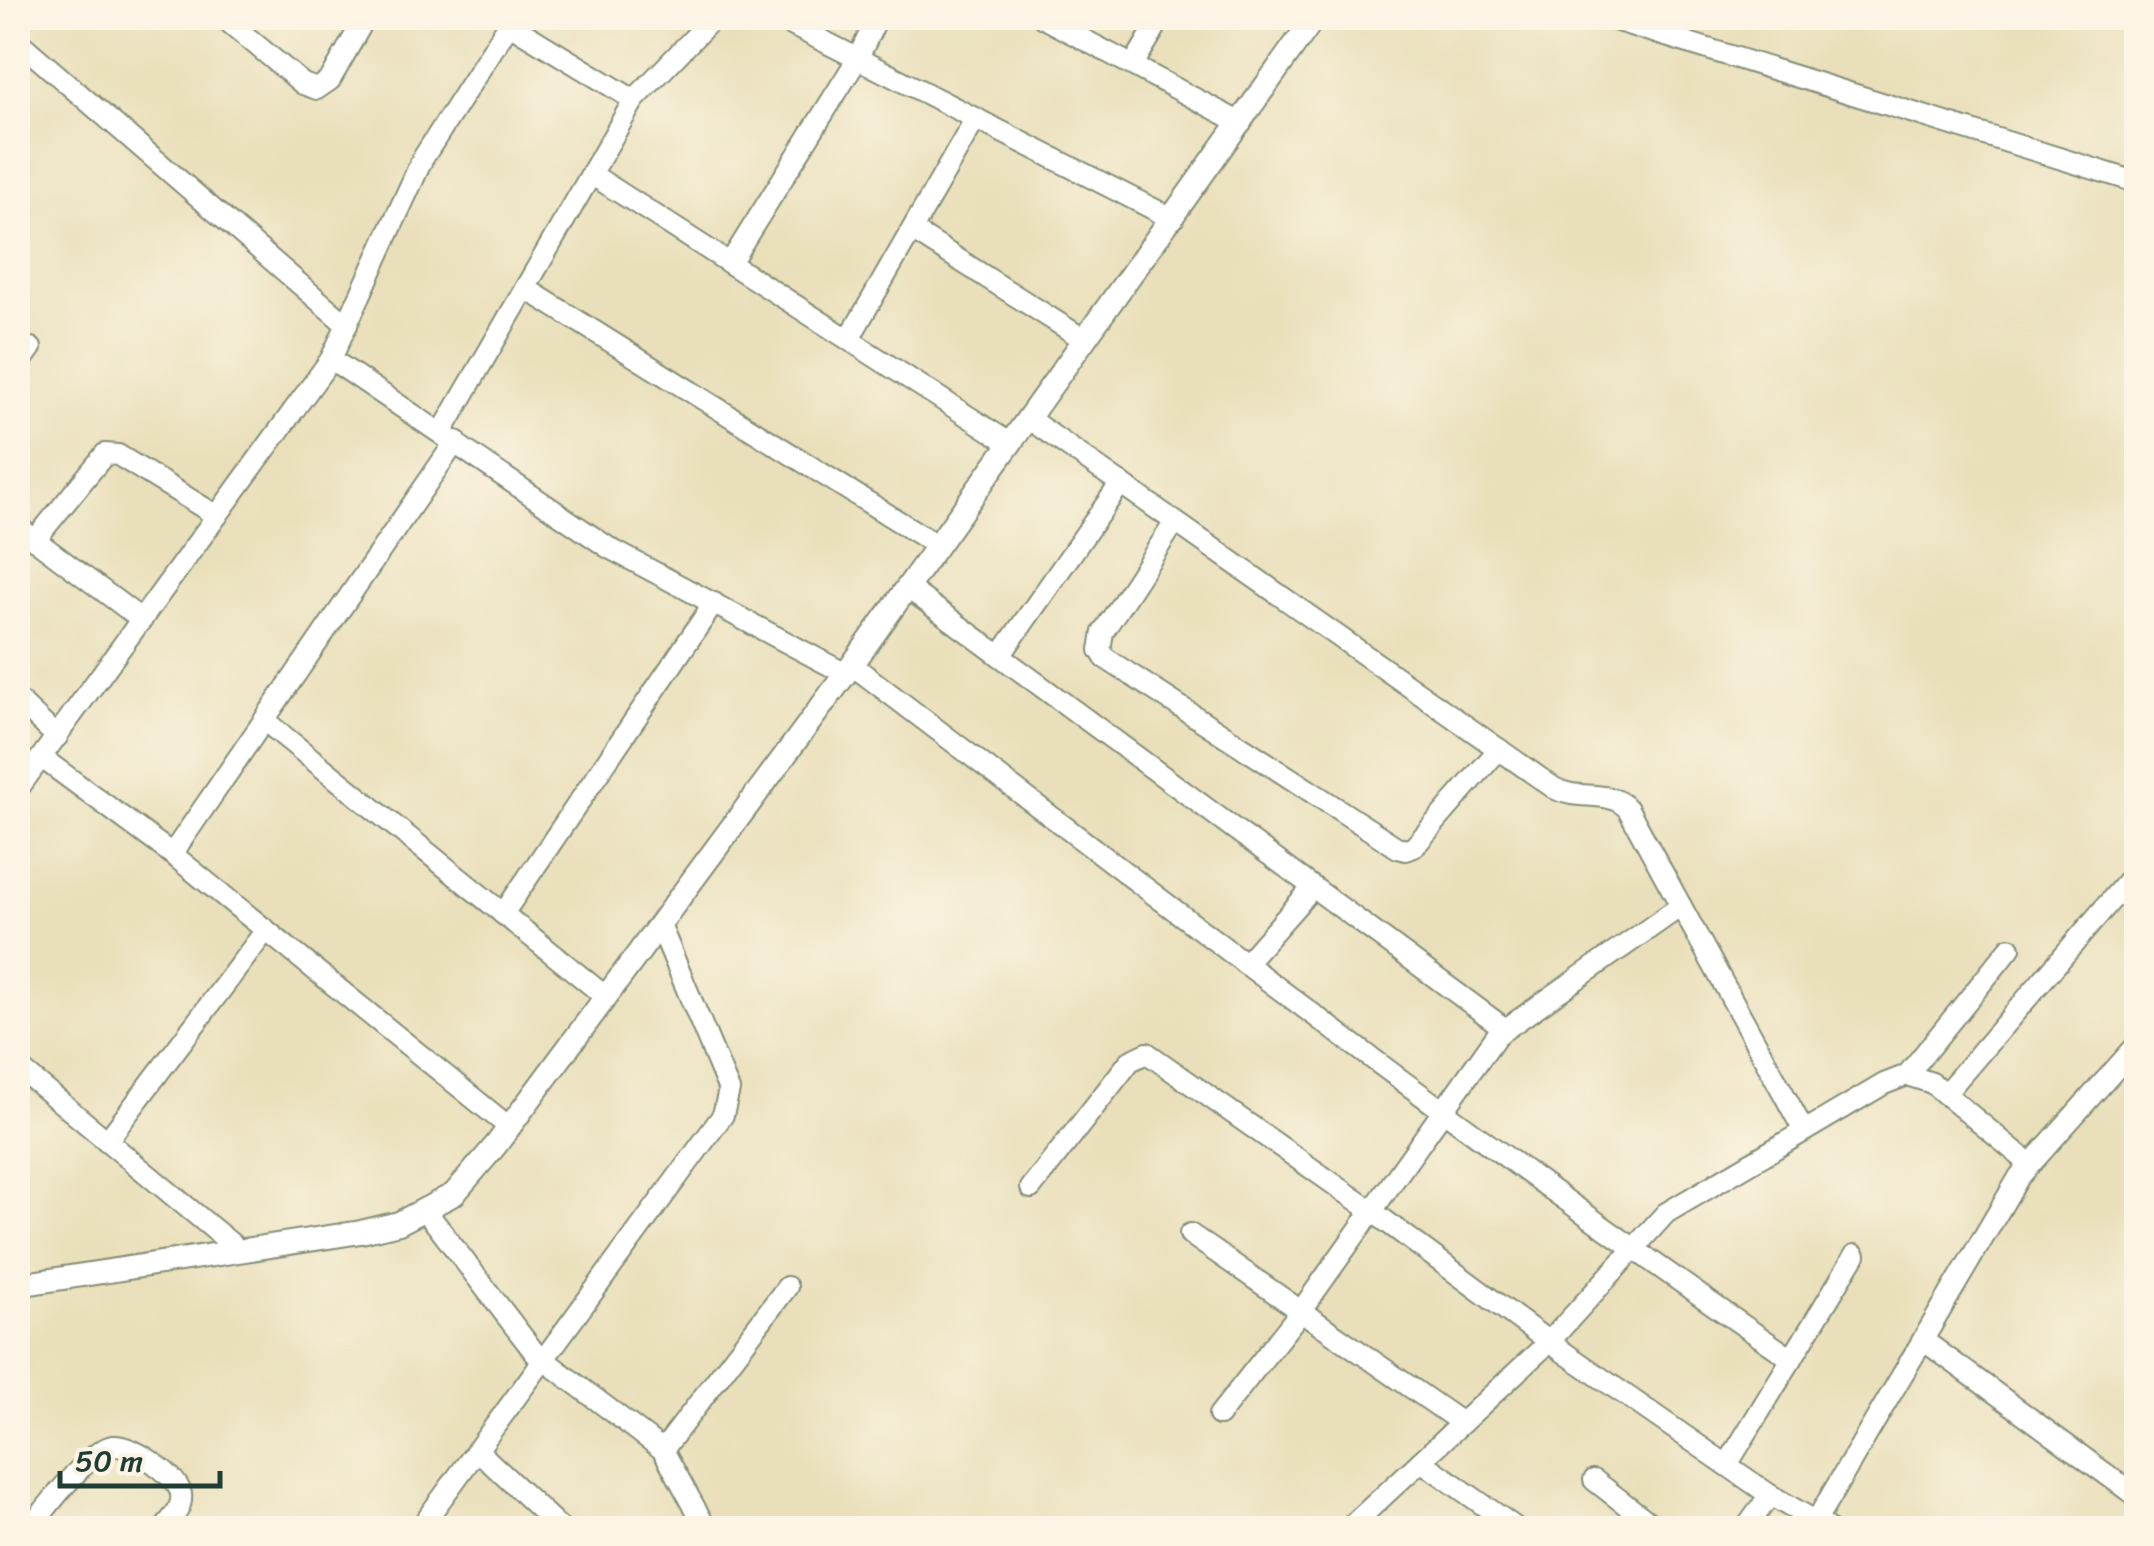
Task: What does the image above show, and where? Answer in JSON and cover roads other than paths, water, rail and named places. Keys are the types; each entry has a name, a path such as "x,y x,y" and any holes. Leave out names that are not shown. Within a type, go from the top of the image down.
{"street":[{"path":"224,18 303,84 317,89 330,80 364,18"},
{"path":"172,854 265,721 449,437 525,288 634,100 713,18"},
{"path":"778,18 1173,219"},
{"path":"730,263 858,58 877,18"},
{"path":"1043,18 1242,123"},
{"path":"1133,65 1161,18"},
{"path":"18,1285 361,1232 399,1223 454,1194 509,1127 849,669 1314,18"},
{"path":"1608,18 2136,182"},
{"path":"18,789 331,359 423,158 516,23 634,100"},
{"path":"18,41 346,325"},
{"path":"849,340 976,118"},
{"path":"591,174 1012,444"},
{"path":"912,230 1085,340"},
{"path":"525,288 938,546"},
{"path":"18,366 31,348"},
{"path":"331,359 609,548 849,669 1442,1113 1792,1359"},
{"path":"1029,419 1564,794 1620,800 1804,1131"},
{"path":"142,620 26,534 105,454 118,455 217,516"},
{"path":"1000,656 1121,483"},
{"path":"1176,522 1103,632 1100,650 1105,658 1406,850 1414,847 1500,749"},
{"path":"908,588 1504,1028"},
{"path":"503,914 714,604"},
{"path":"18,700 57,737"},
{"path":"265,721 606,997"},
{"path":"42,758 172,854 509,1127"},
{"path":"1944,1094 2136,871"},
{"path":"1245,964 1313,887"},
{"path":"1219,1415 1301,1311 1504,1028 1680,906"},
{"path":"420,1528 723,1114 729,1090 660,924"},
{"path":"107,1141 266,930"},
{"path":"1349,1528 1549,1342 1666,1213 1884,1084 1907,1075 2010,948"},
{"path":"1031,1188 1130,1062 1147,1052 1372,1210 1549,1342 1770,1495 1821,1524 1923,1340 2030,1164 2136,1046"},
{"path":"18,1066 240,1252"},
{"path":"1907,1075 1932,1083 2030,1164"},
{"path":"426,1211 542,1359 663,1450 706,1528"},
{"path":"1190,1234 1462,1423"},
{"path":"1727,1465 1855,1256"},
{"path":"663,1450 786,1288"},
{"path":"1923,1340 2136,1496"},
{"path":"30,1528 89,1460 113,1446 145,1457 176,1483 182,1496 179,1510 164,1528"},
{"path":"477,1450 560,1528"},
{"path":"1421,1461 1516,1528"},
{"path":"1594,1480 1656,1528"},
{"path":"1746,1528 1770,1495"}]}
